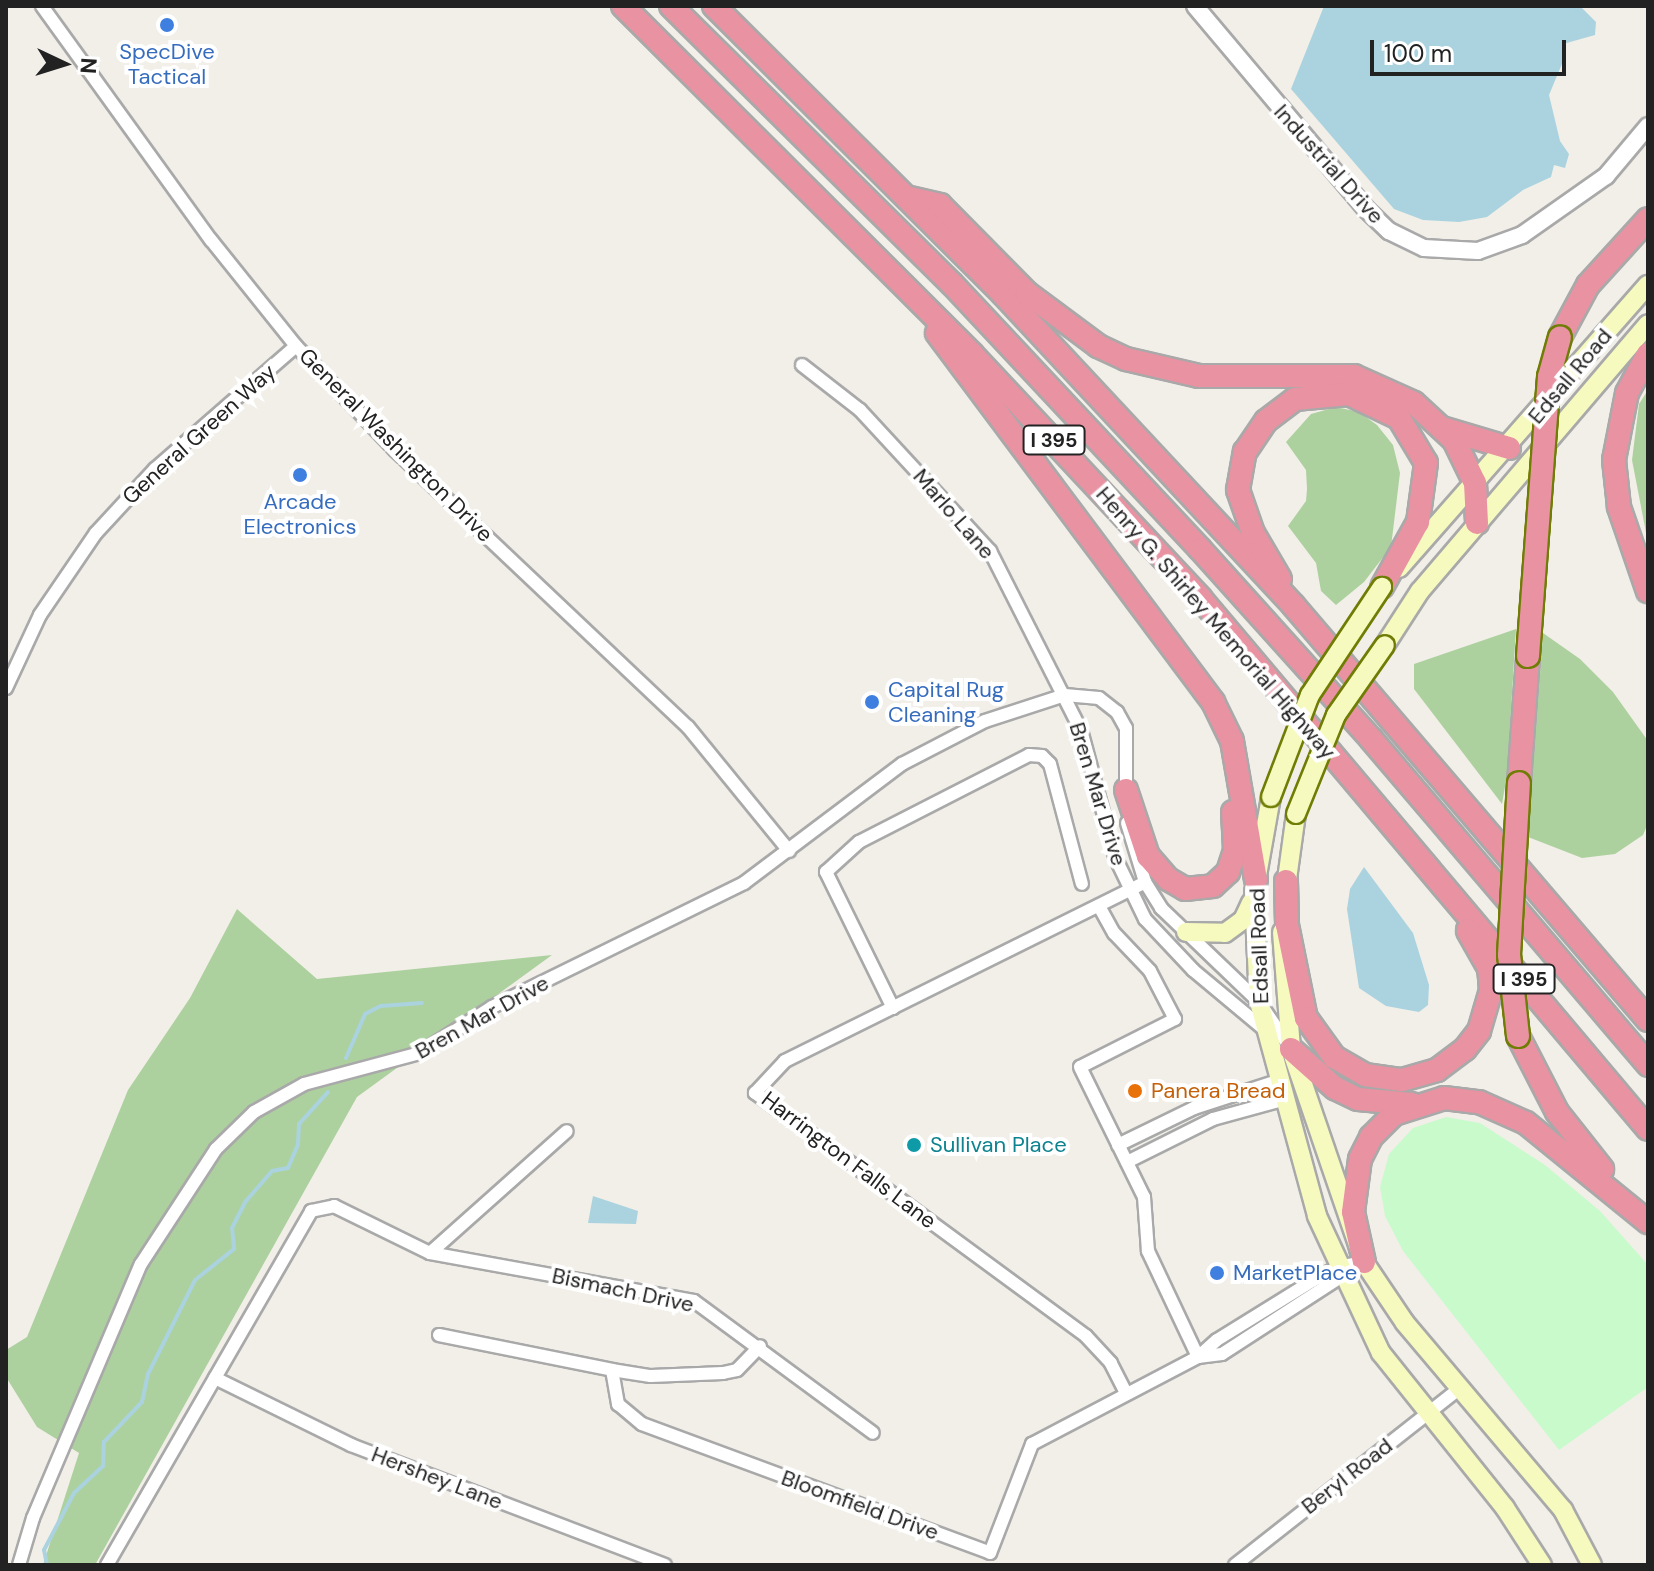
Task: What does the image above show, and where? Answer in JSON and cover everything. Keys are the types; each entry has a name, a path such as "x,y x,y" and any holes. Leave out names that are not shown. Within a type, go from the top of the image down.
{"highway":[{"name":"Henry G. Shirley Memorial Highway","path":"623,6 905,285 1201,599 1648,1129"},
{"path":"671,6 952,284 1200,549 1371,739 1648,1065"},
{"name":"I 395","path":"714,6 909,198 1293,605 1648,1020"},
{"path":"909,198 940,205 1027,293 1098,346 1126,359 1199,376 1354,376 1414,403 1454,440 1475,483 1477,523"},
{"path":"1627,1202 1557,1112 1518,1036 1509,955 1549,377 1560,337 1588,285 1648,219"},
{"path":"905,285 1048,487 1182,657 1213,702 1232,741 1255,886"},
{"path":"1648,354 1623,404 1614,460 1619,507 1648,591"},
{"path":"1293,605 1253,533 1238,490 1245,452 1266,421 1295,399 1329,393 1368,399 1399,418 1421,452 1426,486 1418,522 1382,587"},
{"path":"1440,427 1509,448"},
{"path":"1126,790 1139,836 1168,879 1194,890 1220,881 1235,850 1224,749 1182,657"},
{"path":"1286,881 1301,1003 1321,1043 1351,1069 1383,1080 1437,1070 1465,1049 1479,1031 1491,990 1489,968 1397,833"},
{"path":"1291,1049 1335,1088 1358,1099 1417,1104 1462,1098 1500,1110 1549,1139 1648,1222"},
{"path":"1364,1262 1353,1212 1360,1159 1371,1137 1394,1114 1417,1104"}],"main road":[{"name":"Edsall Road","path":"1542,1565 1505,1508 1381,1353 1340,1272 1282,1100 1265,1030 1259,1002 1255,886 1271,797 1310,695 1382,587 1509,448 1648,285"},
{"name":"Edsall Road","path":"1592,1565 1563,1510 1460,1388 1364,1262 1291,1049 1282,987 1286,881 1296,814 1336,715 1420,591 1648,324"},
{"path":"1186,932 1225,933 1243,920 1255,886"},
{"path":"1265,1030 1291,1049"}],"street":[{"name":"General Washington Drive","path":"42,6 211,240 296,346 395,450 688,727 789,851"},
{"name":"Industrial Drive","path":"1195,6 1366,209 1389,231 1424,248 1478,251 1522,235 1606,176 1648,126"},
{"name":"General Green Way","path":"6,688 40,615 96,533 155,469 296,346"},
{"name":"Marlo Lane","path":"802,365 860,410 982,540 1065,695"},
{"name":"Bren Mar Drive","path":"1065,695 1091,757 1115,857 1145,919 1193,970 1265,1030"},
{"name":"Bren Mar Drive","path":"19,1565 21,1551 141,1264 232,1130 267,1102 304,1084 420,1053 492,1007 744,883 935,744 1065,695 1092,695 1122,719 1129,750 1126,790 1129,832 1145,882 1161,908 1259,1002 1291,1049"},
{"path":"893,1008 826,872 859,842 1029,755 1042,756 1050,764 1082,884"},
{"name":"Harrington Falls Lane","path":"1126,1393 1111,1363 1086,1336 755,1093 785,1061 1100,908 1145,882"},
{"path":"1100,908 1114,933 1150,971 1175,1019 1080,1067 1147,1206 1148,1251 1198,1357"},
{"path":"1118,1145 1194,1108 1277,1081"},
{"path":"1127,1162 1222,1115 1282,1100"},
{"path":"430,1253 567,1131"},
{"name":"Bismach Drive","path":"237,1339 311,1211 334,1206 430,1253 694,1301 760,1346 873,1433"},
{"name":"Bloomfield Drive","path":"612,1370 618,1404 642,1424 990,1553 1032,1444 1198,1357 1217,1340 1340,1272 1364,1262"},
{"path":"107,1565 237,1339 224,1331"},
{"path":"439,1335 651,1376 737,1370 760,1346"},
{"name":"Hershey Lane","path":"215,1378 351,1445 665,1565"},
{"name":"Beryl Road","path":"1235,1565 1460,1388"},
{"path":"6,1548 21,1551"}],"green space":[{"path":"1648,390 1648,543 1632,460 1639,404"},
{"path":"1336,407 1359,412 1377,425 1393,445 1400,473 1391,547 1364,582 1336,605 1321,591 1316,563 1288,526 1306,501 1307,489 1306,470 1286,442 1311,414"},
{"path":"1516,629 1507,775 1502,804 1414,689 1414,664"},
{"path":"1543,633 1580,659 1613,692 1648,741 1648,823 1643,835 1615,854 1582,858 1528,837"},
{"path":"237,909 317,979 552,955 357,1097 95,1565 43,1565 79,1453 37,1427 6,1377 6,1350 27,1337 128,1090 190,998"},
{"path":"1446,1117 1480,1123 1545,1165 1600,1211 1648,1265 1648,1387 1559,1450 1403,1251 1385,1216 1380,1187 1389,1154 1413,1128"}],"water":[{"path":"1324,6 1580,6 1596,22 1595,35 1563,44 1564,59 1549,95 1560,141 1569,154 1565,168 1554,165 1551,177 1523,190 1487,217 1459,222 1423,220 1394,209 1291,89"},
{"path":"1364,867 1413,933 1429,985 1428,1005 1419,1012 1386,1006 1359,988 1347,909 1350,889"},
{"path":"593,1196 638,1211 636,1224 588,1223"}],"waterway":[{"path":"346,1058 365,1014 381,1006 422,1003"},
{"path":"47,1565 44,1550 74,1493 103,1466 104,1442 142,1402 148,1374 195,1280 234,1249 232,1228 246,1201 272,1171 288,1168 298,1144 299,1124 328,1092"}],"place":[{"name":"SpecDive Tactical","path":"167,25"},
{"name":"Arcade Electronics","path":"300,475"},
{"name":"Capital Rug Cleaning","path":"872,702"},
{"name":"Panera Bread","path":"1135,1091"},
{"name":"Sullivan Place","path":"914,1145"},
{"name":"MarketPlace","path":"1217,1273"}]}
